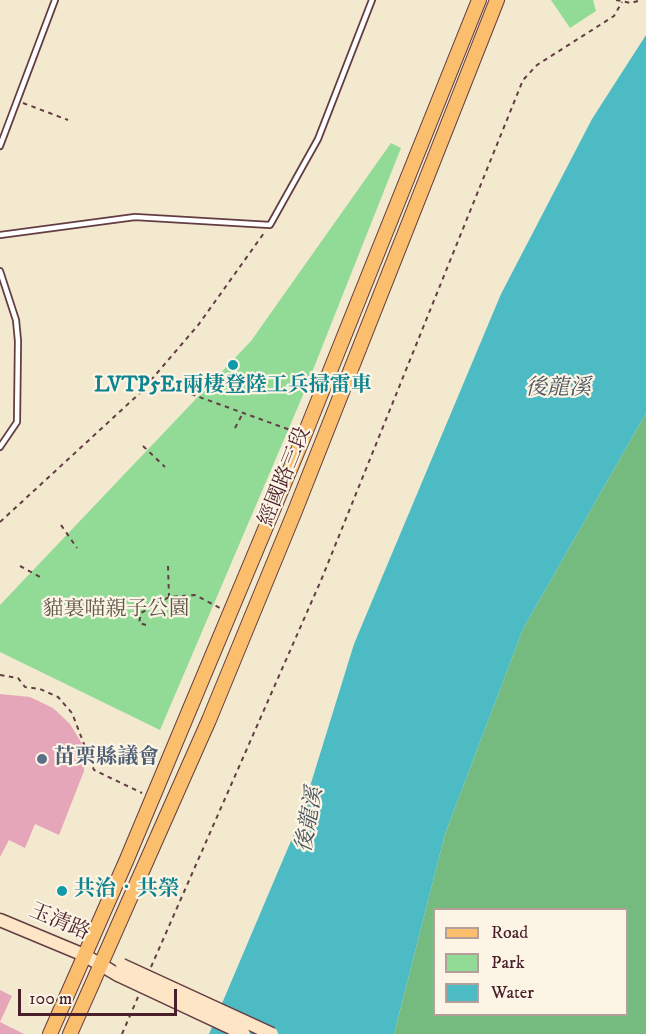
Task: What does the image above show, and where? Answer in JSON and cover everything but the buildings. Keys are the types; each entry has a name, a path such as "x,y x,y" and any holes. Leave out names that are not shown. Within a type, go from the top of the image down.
{"main road":[{"name":"經國路三段","path":"50,1034 304,436 479,0"},
{"name":"經國路三段","path":"70,1034 209,720 282,544 497,0"}],"street":[{"name":"玉清路","path":"0,920 120,970"},
{"path":"120,970 244,1034"},
{"path":"120,970 272,1034"}],"lane":[{"path":"0,146 55,0"},
{"path":"0,235 135,217 270,225 318,139 372,0"},
{"path":"0,271 16,320 18,364 17,422 0,447"}],"path":[{"path":"616,0 622,2 641,0"},
{"path":"150,969 322,578 523,80 537,65 614,16 622,2"},
{"path":"17,101 68,120"},
{"path":"0,522 140,393 199,324 270,225"},
{"path":"191,394 293,431"},
{"path":"235,428 243,413"},
{"path":"143,446 165,467"},
{"path":"61,525 77,548"},
{"path":"20,566 42,578"},
{"path":"168,566 169,597"},
{"path":"146,625 139,622 141,613 169,597 195,595 220,608"},
{"path":"0,675 18,678 25,687 40,689 58,698 72,713 94,770 142,793"},
{"path":"122,1034 141,991"}],"green space":[{"path":"551,0 593,0 596,11 570,28"},
{"name":"貓裏喵親子公園","path":"391,143 401,148 303,395 160,730 0,652 0,605 251,341"},
{"path":"646,413 646,1034 394,1034 445,834 523,629"}],"water":[{"name":"後龍溪","path":"646,35 646,413 523,629 445,834 394,1034 209,1034 299,822 354,644 501,294 592,119"}],"place":[{"name":"LVTP5E1兩棲登陸工兵掃雷車","path":"233,365"},
{"name":"苗栗縣議會","path":"42,759"},
{"name":"共治‧共榮","path":"62,891"}]}
